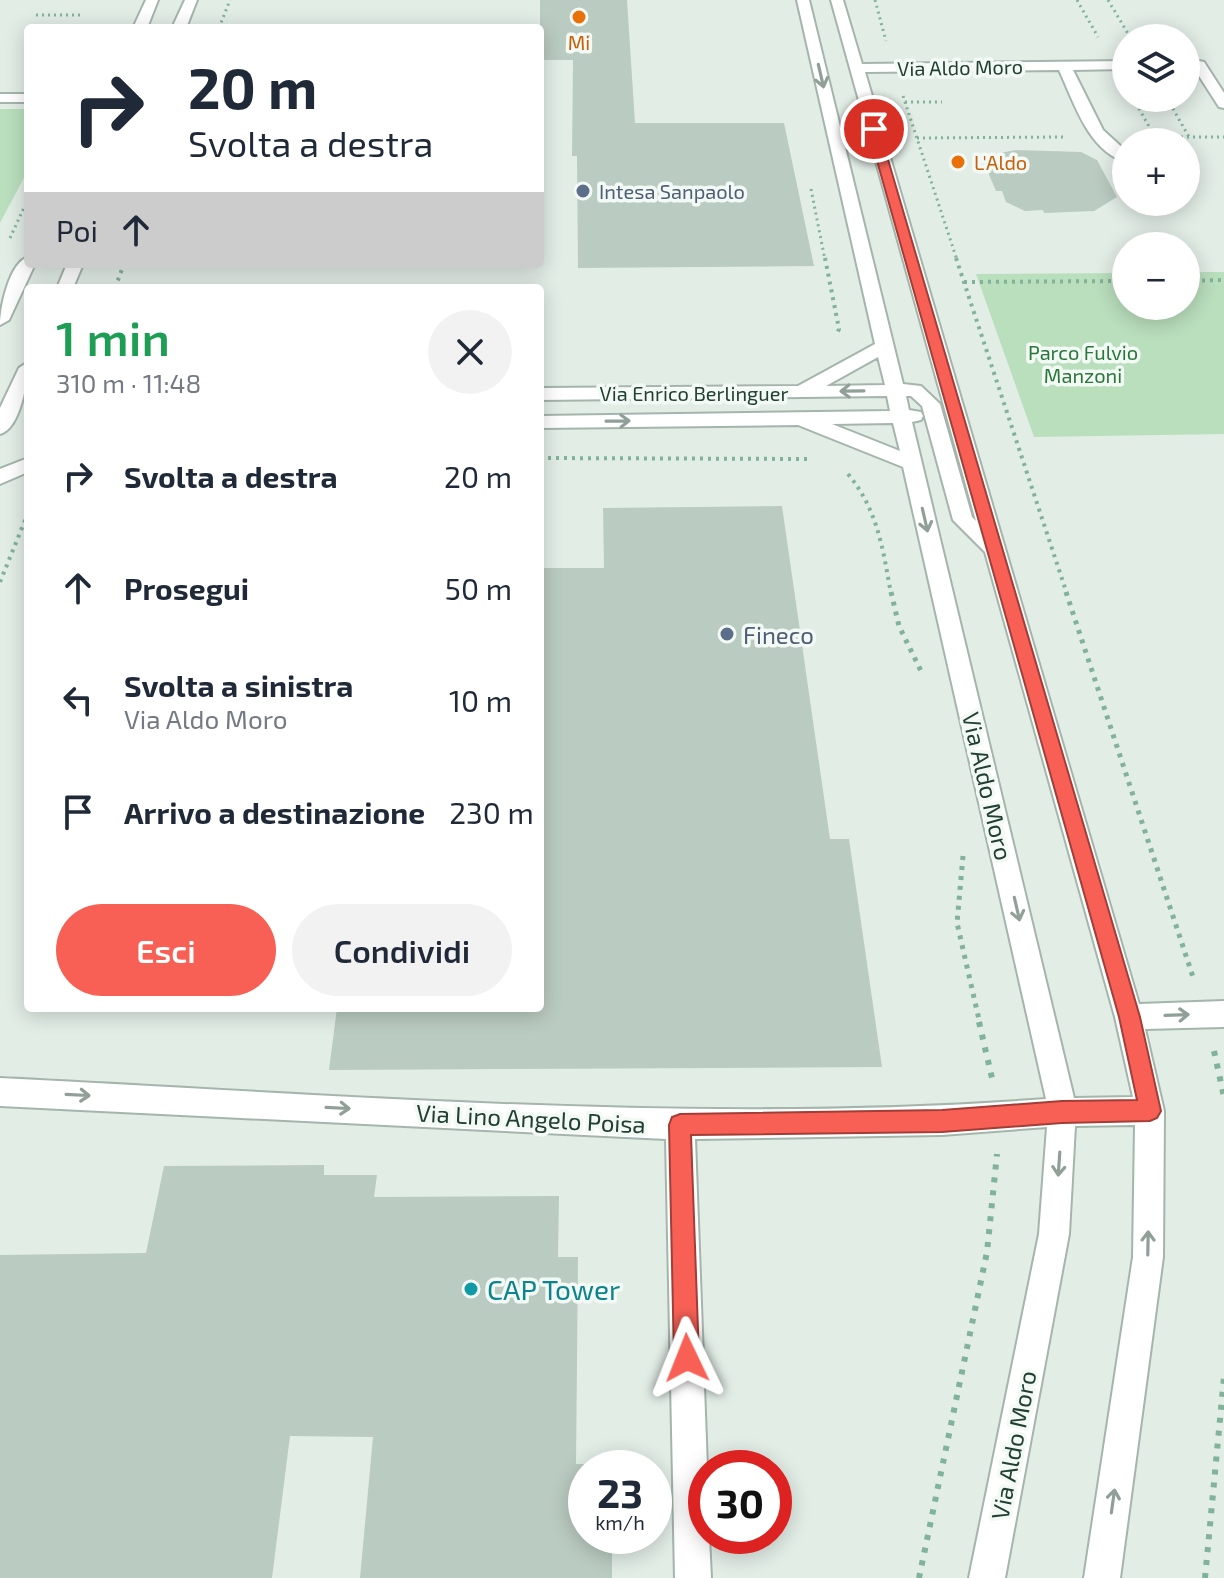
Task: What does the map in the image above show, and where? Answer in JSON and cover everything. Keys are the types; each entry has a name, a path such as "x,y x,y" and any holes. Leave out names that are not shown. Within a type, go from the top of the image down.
{"street":[{"path":"142,24 152,0"},
{"path":"181,24 191,0"},
{"name":"Via Aldo Moro","path":"803,0 1053,1061 1062,1112 1054,1234 987,1578"},
{"name":"Via Aldo Moro","path":"837,0 944,412 994,548 1129,1017 1150,1111 1148,1257 1102,1578"},
{"name":"Via Aldo Moro","path":"856,68 1112,65"},
{"path":"1064,66 1100,137 1112,150"},
{"path":"1200,67 1224,104"},
{"path":"0,98 24,98"},
{"path":"0,320 25,268"},
{"name":"Via Enrico Berlinguer","path":"544,394 801,392 884,347"},
{"path":"0,428 24,377"},
{"path":"801,392 915,390 944,412"},
{"name":"Via Enrico Berlinguer","path":"544,422 800,419 944,412"},
{"name":"Via Enrico Berlinguer","path":"800,419 912,463"},
{"path":"0,477 24,466"},
{"path":"1129,1017 1224,1014"},
{"name":"Via Lino Angelo Poisa","path":"0,1092 680,1125 942,1121 1062,1112 1150,1111"},
{"path":"680,1125 693,1578"}],"path":[{"path":"221,24 230,0"},
{"path":"875,0 893,68 1194,980"},
{"path":"1108,0 1123,24"},
{"path":"36,15 80,15"},
{"path":"905,102 942,102"},
{"path":"811,188 839,329 828,346"},
{"path":"6,247 24,208"},
{"path":"1200,281 1224,280"},
{"path":"964,282 1112,281"},
{"path":"544,458 802,458 815,461"},
{"path":"838,469 863,489 873,506 897,623 921,670 925,685"},
{"path":"0,582 24,523"},
{"path":"919,1578 987,1252 1001,1117 957,923 963,849"},
{"path":"1205,1578 1224,1377"}],"green space":[{"path":"0,109 24,109 24,178 0,223"},
{"name":"Parco Fulvio Manzoni","path":"1200,272 1224,272 1224,434 1034,437 976,274 1112,273 1112,320 1200,320"}],"building":[{"path":"540,0 627,0 635,123 784,123 814,266 578,268 577,156 572,156 573,60 544,60 544,24 540,24"},
{"path":"1016,150 1081,152 1097,160 1112,188 1112,200 1094,211 1025,211 1006,202 1002,191 996,191 985,165 1000,153"},
{"path":"782,506 830,839 849,839 882,1067 329,1070 336,1012 544,1012 544,568 604,568 603,508"},
{"path":"324,1165 324,1175 377,1175 374,1197 559,1196 558,1257 578,1257 576,1450 568,1450 568,1554 612,1554 612,1578 360,1578 373,1437 290,1436 272,1578 0,1578 0,1255 146,1253 164,1166"}],"place":[{"name":"Mi","path":"579,17"},
{"name":"L'Aldo","path":"958,162"},
{"name":"Intesa Sanpaolo","path":"583,191"},
{"name":"Fineco","path":"727,634"},
{"name":"CAP Tower","path":"471,1289"}],"route":[{"path":"687,1358 680,1125 942,1121 1062,1112 1150,1111 1129,1017 874,129"}]}
